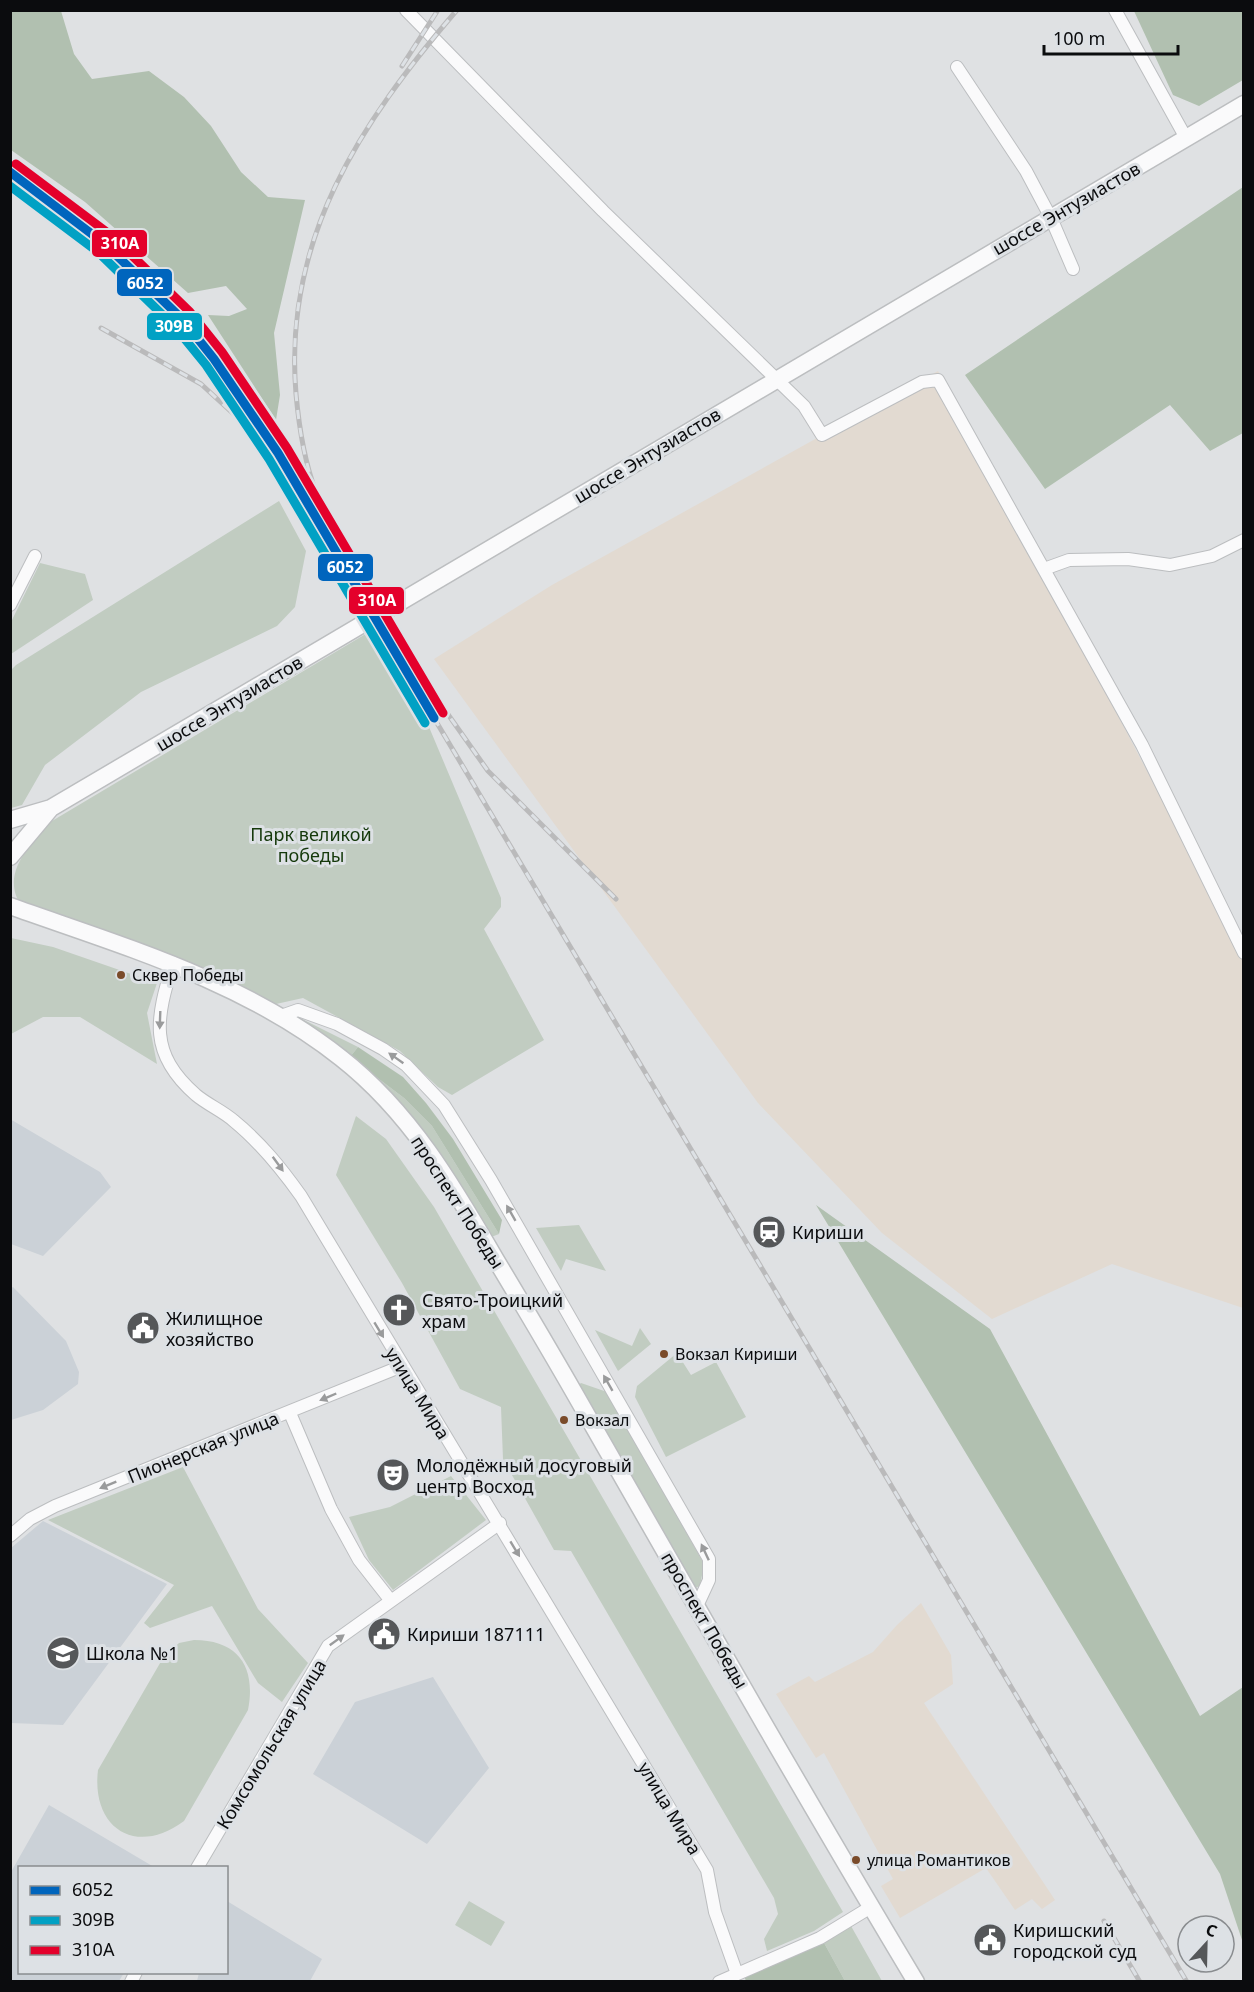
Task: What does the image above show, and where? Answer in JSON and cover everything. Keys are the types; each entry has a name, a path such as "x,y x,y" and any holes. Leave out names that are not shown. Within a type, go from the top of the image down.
{"main road":[{"name":"шоссе Энтузиастов","path":"51,808 1244,104"},
{"path":"10,820 51,808"},
{"path":"11,857 51,808"},
{"name":"проспект Победы","path":"13,909 218,983 281,1016 325,1045 357,1071 387,1101 429,1152 455,1191 552,1354 868,1909 905,1982"},
{"name":"проспект Победы","path":"172,968 232,999 316,1050 375,1103 402,1133 490,1266 868,1909 916,1982"}],"street":[{"path":"406,10 775,380 804,406 822,435 910,388 938,380 1142,745 1244,953"},
{"path":"1115,10 1186,138"},
{"path":"957,68 1026,171 1051,218 1073,269"},
{"path":"1044,569 1069,560 1128,559 1170,566 1212,555 1244,540"},
{"path":"10,605 35,556"},
{"name":"улица Мира","path":"172,968 158,1016 160,1037 172,1072 198,1097 233,1119 273,1156 301,1196 707,1870 717,1920 737,1974"},
{"path":"281,1016 298,1010 346,1029 406,1065 444,1105 507,1207 709,1559 709,1580 696,1606"},
{"name":"Пионерская улица","path":"10,1536 30,1519 55,1506 402,1366"},
{"path":"290,1413 331,1509 359,1560 391,1601"},
{"name":"Комсомольская улица","path":"198,1866 328,1646 500,1523"},
{"path":"719,1982 820,1938 868,1909"}],"shaded area":[{"path":"938,371 1243,955 1243,1308 1112,1264 992,1319 882,1233 758,1103 434,659 552,585"},
{"path":"10,1119 100,1172 111,1187 43,1256 11,1244"},
{"path":"13,1287 66,1341 79,1372 78,1384 43,1410 11,1420 10,1289"},
{"name":"Школа №1","path":"43,1521 167,1584 63,1725 11,1723 11,1548"},
{"path":"921,1603 951,1655 953,1684 924,1703 1055,1900 1042,1909 1032,1899 1015,1910 986,1868 900,1918 881,1886 893,1879 824,1753 816,1758 776,1694 809,1676 815,1682 873,1652"},
{"path":"433,1677 489,1768 427,1844 313,1774 355,1702"},
{"path":"49,1805 152,1866 18,1866 18,1974 123,1974 119,1981 11,1982 11,1872"},
{"path":"228,1902 322,1959 310,1981 197,1981 199,1974 228,1974"}],"green space":[{"path":"11,10 61,11 74,54 92,79 149,71 184,97 211,126 241,172 268,197 305,200 274,333 280,395 276,420 208,315 229,316 247,309 226,286 188,293 85,202 11,150"},
{"path":"1134,11 1243,11 1243,80 1199,106 1173,95"},
{"path":"1243,187 1243,433 1210,451 1170,405 1045,489 965,375"},
{"path":"279,501 306,551 295,607 277,626 141,692 45,765 22,805 11,808 10,671 16,665"},
{"path":"40,563 85,574 93,600 11,654 11,622"},
{"name":"Парк великой победы","path":"374,629 421,708 501,898 501,907 484,929 544,1040 452,1095 438,1087 400,1051 303,998 276,1004 264,1002 21,905 15,893 14,882 20,860 52,821"},
{"path":"11,938 53,947 157,983 147,1013 157,1064 80,1017 43,1017 11,1034"},
{"path":"300,1018 358,1047 350,1057 404,1098 432,1126 499,1234 486,1239 426,1142 296,1020"},
{"path":"358,1047 403,1077 426,1103 453,1139 502,1220 499,1234 432,1126 404,1098 350,1057"},
{"path":"356,1116 386,1139 434,1207 843,1912 814,1931 767,1951 764,1939 778,1914 774,1898 571,1551 554,1550 503,1459 501,1407 460,1389 402,1283 336,1175"},
{"path":"816,1205 990,1329 1200,1716 1243,1687 1243,1943 1236,1922 1236,1914 1233,1914 1220,1874"},
{"path":"579,1225 606,1271 566,1259 561,1271 536,1228"},
{"path":"640,1328 651,1344 618,1371 595,1330 632,1346"},
{"path":"677,1353 691,1375 716,1362 746,1417 666,1457 635,1397 637,1386"},
{"path":"581,1383 607,1392 704,1564 700,1586 692,1589 575,1388"},
{"path":"183,1467 258,1609 308,1663 282,1702 258,1683 212,1606 150,1628 144,1623 174,1585 48,1520"},
{"path":"451,1476 486,1520 393,1590 369,1560 349,1517 390,1507"},
{"path":"194,1640 223,1645 241,1660 247,1670 249,1682 248,1710 184,1821 166,1832 149,1836 134,1836 120,1831 109,1821 102,1808 98,1790 98,1770 163,1658 179,1643"},
{"path":"469,1901 505,1922 491,1946 455,1925"},
{"path":"851,1926 882,1981 845,1981 823,1941"},
{"path":"823,1941 845,1981 746,1981 744,1976"}],"railway":[{"path":"402,66 438,10"},
{"path":"354,570 316,492 303,444 296,394 295,338 302,284 316,234 335,186 360,140 389,96 457,10"},
{"path":"101,328 201,384 238,418"},
{"path":"176,331 237,405 349,575"},
{"path":"272,431 309,503"},
{"path":"399,645 488,771 616,899"},
{"path":"434,718 1187,1982"},
{"path":"1104,1921 1140,1982"}],"transit line":[{"name":"310А","path":"16,164 112,236 190,312 222,352 287,448 443,713"},
{"name":"6052","path":"10,172 105,244 183,320 214,359 278,453 434,718"},
{"name":"309В","path":"10,186 98,252 175,327 206,365 269,459 425,723"}],"place":[{"name":"Сквер Победы","path":"121,975"},
{"name":"Кириши","path":"769,1232"},
{"name":"Свято-Троицкий храм","path":"399,1310"},
{"name":"Жилищное хозяйство","path":"143,1328"},
{"name":"Вокзал Кириши","path":"664,1354"},
{"name":"Вокзал","path":"564,1420"},
{"name":"Молодёжный досуговый центр Восход","path":"393,1475"},
{"name":"Кириши 187111","path":"384,1634"},
{"name":"Школа №1","path":"63,1653"},
{"name":"улица Романтиков","path":"856,1860"},
{"name":"Киришский городской суд","path":"990,1940"}]}
